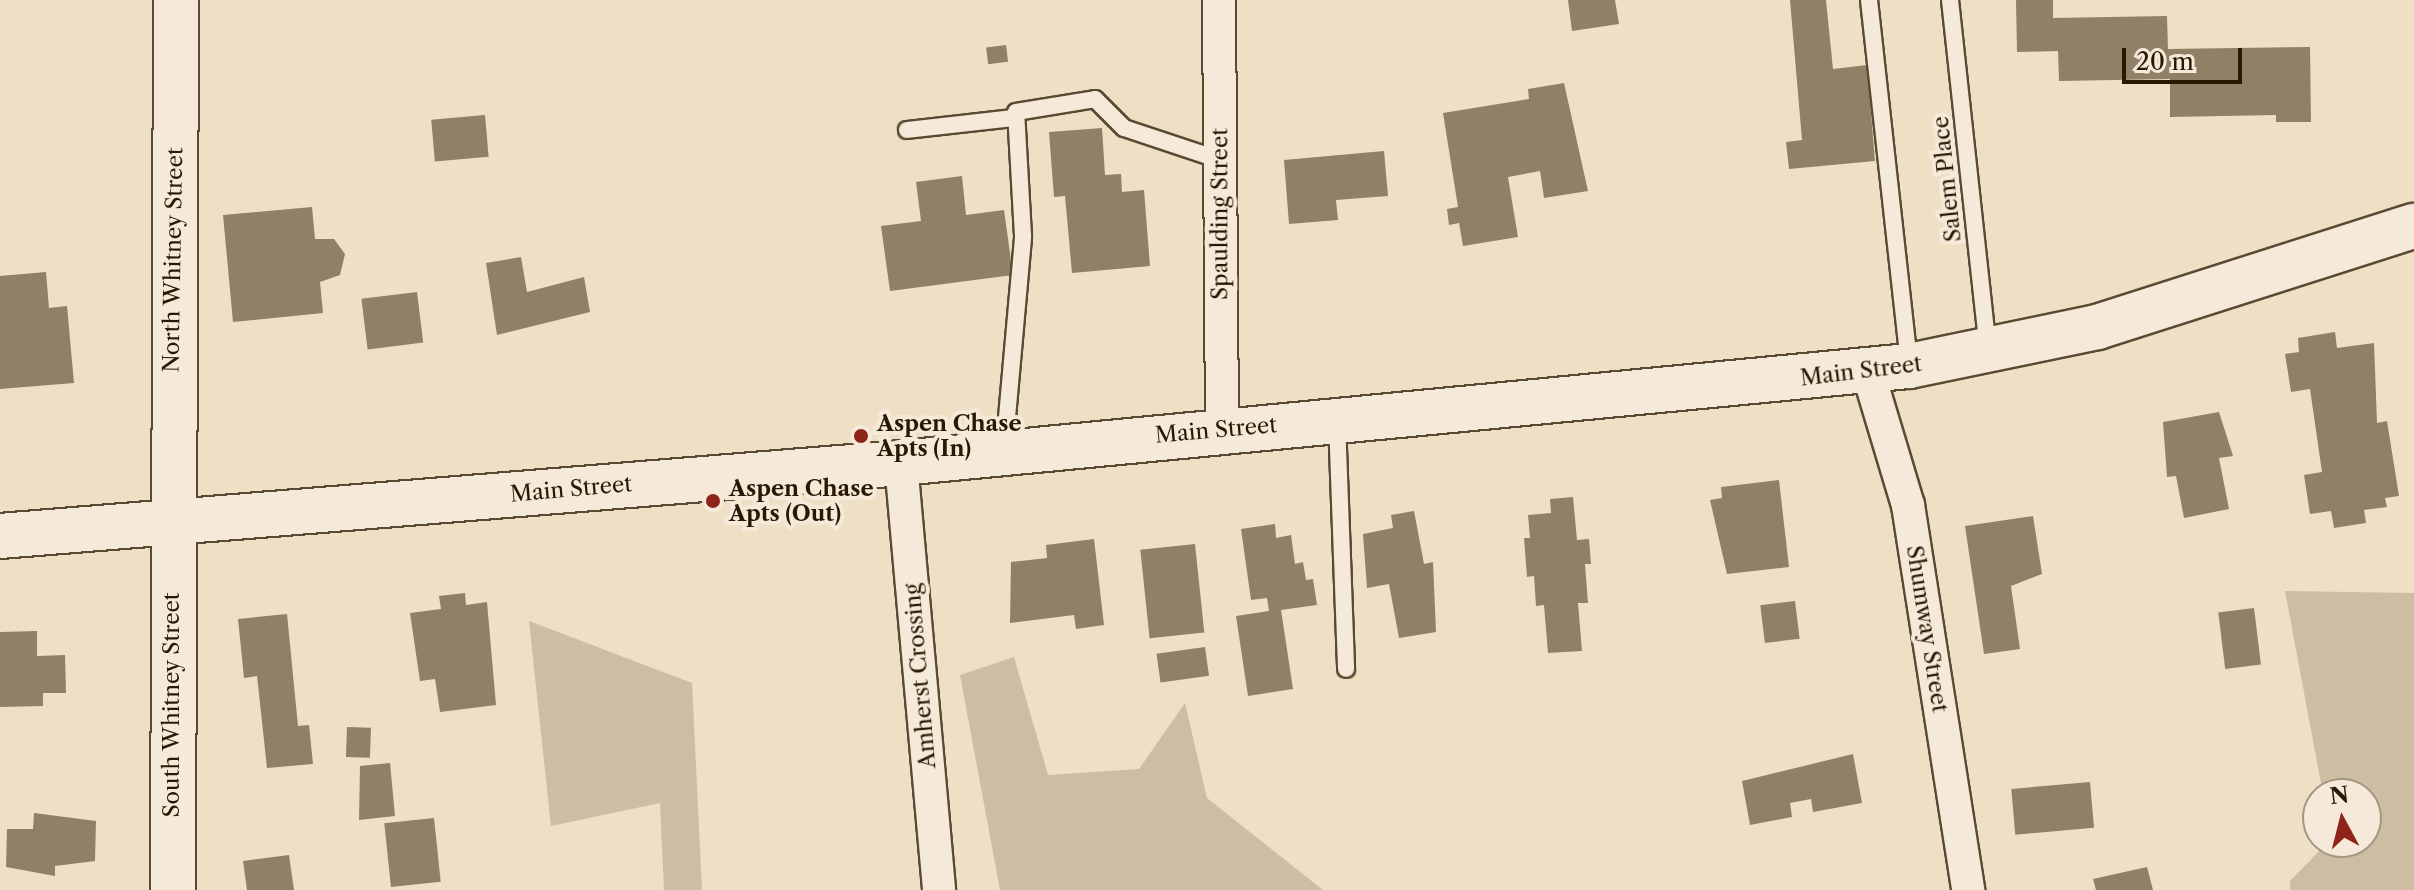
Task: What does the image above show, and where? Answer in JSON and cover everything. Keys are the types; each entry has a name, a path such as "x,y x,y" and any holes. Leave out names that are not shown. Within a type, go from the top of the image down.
{"main road":[{"name":"North Whitney Street","path":"171,521 176,0"},
{"name":"Main Street","path":"0,536 901,463 1222,429 1889,369 1989,353 2097,327 2414,226"},
{"name":"South Whitney Street","path":"171,521 173,890"}],"street":[{"name":"Spaulding Street","path":"1219,0 1222,429"},
{"name":"Shumway Street","path":"1889,369 1968,890"},
{"name":"Amherst Crossing","path":"901,463 939,890"}],"lane":[{"path":"1869,0 1889,369"},
{"name":"Salem Place","path":"1950,0 1989,353"},
{"path":"907,130 1014,118 1027,107 1095,99 1124,128 1220,160"},
{"path":"1004,452 1023,236 1014,118"},
{"path":"1337,419 1346,669"}],"shaded area":[{"path":"2285,591 2414,593 2414,890 2290,890 2290,881 2312,858 2382,858 2382,778 2320,778"},
{"path":"529,621 692,683 702,890 664,890 660,803 551,826"},
{"path":"1014,657 1048,775 1139,769 1185,703 1207,798 1323,890 1000,890 960,675"}],"building":[{"path":"1568,0 1615,0 1619,24 1572,31"},
{"path":"1790,0 1826,0 1833,69 1867,65 1875,161 1789,169 1786,142 1802,140"},
{"path":"2016,0 2053,0 2053,18 2167,16 2168,49 2310,47 2311,122 2276,122 2276,115 2170,117 2170,79 2059,81 2058,51 2017,52"},
{"path":"1006,45 1008,62 988,64 986,47"},
{"path":"1564,83 1588,191 1544,198 1540,171 1508,177 1518,237 1463,246 1459,223 1449,225 1447,209 1458,207 1443,113 1529,99 1528,89"},
{"path":"485,115 489,157 435,162 431,120"},
{"path":"1102,128 1105,175 1121,174 1122,192 1144,190 1150,266 1072,273 1065,196 1054,197 1049,132"},
{"path":"1384,151 1388,196 1336,200 1338,220 1289,224 1284,160"},
{"path":"962,176 966,215 1004,210 1013,275 890,291 881,226 921,221 916,182"},
{"path":"312,207 315,239 334,239 345,254 340,275 320,282 323,313 233,322 223,215"},
{"path":"521,257 527,292 584,277 590,312 497,335 486,263"},
{"path":"46,272 49,308 67,306 74,383 0,389 0,276"},
{"path":"417,292 423,343 368,349 361,299"},
{"path":"2335,332 2337,348 2374,343 2377,423 2387,421 2399,496 2385,498 2387,507 2364,510 2366,523 2334,528 2331,511 2310,514 2304,475 2322,472 2310,389 2291,392 2285,354 2299,352 2298,338"},
{"path":"2219,412 2233,456 2219,458 2229,509 2184,518 2176,476 2167,477 2163,422"},
{"path":"1779,480 1789,567 1727,574 1710,500 1722,498 1721,487"},
{"path":"1573,497 1577,540 1589,539 1591,564 1585,564 1588,603 1578,603 1582,651 1548,653 1544,605 1536,606 1534,576 1527,577 1524,538 1530,538 1528,515 1551,513 1550,499"},
{"path":"1414,511 1424,564 1433,562 1436,632 1399,638 1389,584 1367,588 1363,534 1393,528 1391,515"},
{"path":"2033,516 2042,574 2011,586 2020,649 1984,654 1965,526"},
{"path":"1275,524 1276,538 1291,535 1295,564 1303,562 1306,580 1313,579 1317,605 1281,610 1293,689 1248,696 1236,616 1269,611 1267,598 1251,600 1241,529"},
{"path":"1094,539 1104,625 1076,629 1074,615 1010,623 1011,562 1047,558 1046,545"},
{"path":"1195,544 1204,633 1150,638 1140,550"},
{"path":"465,593 466,605 487,602 496,705 440,712 435,679 420,681 410,613 441,609 439,596"},
{"path":"1795,601 1800,639 1765,643 1760,605"},
{"path":"2254,608 2261,665 2225,669 2218,612"},
{"path":"287,614 298,726 309,725 313,764 267,768 257,676 244,678 238,619"},
{"path":"37,631 37,656 65,655 66,693 43,693 43,706 0,707 0,632"},
{"path":"1205,647 1209,676 1161,683 1156,654"},
{"path":"347,727 371,728 370,758 346,757"},
{"path":"1853,754 1862,803 1813,812 1811,799 1790,803 1792,817 1750,825 1742,781"},
{"path":"390,763 395,816 359,820 360,766"},
{"path":"2090,782 2094,828 2015,835 2011,789"},
{"path":"34,813 96,821 95,861 55,866 55,876 6,867 7,829 33,829"},
{"path":"434,818 441,882 391,887 384,823"},
{"path":"289,855 294,890 247,890 243,861"},
{"path":"2147,867 2153,890 2096,890 2093,879"}],"place":[{"name":"Aspen Chase Apts (In)","path":"861,436"},
{"name":"Aspen Chase Apts (Out)","path":"713,501"}]}
